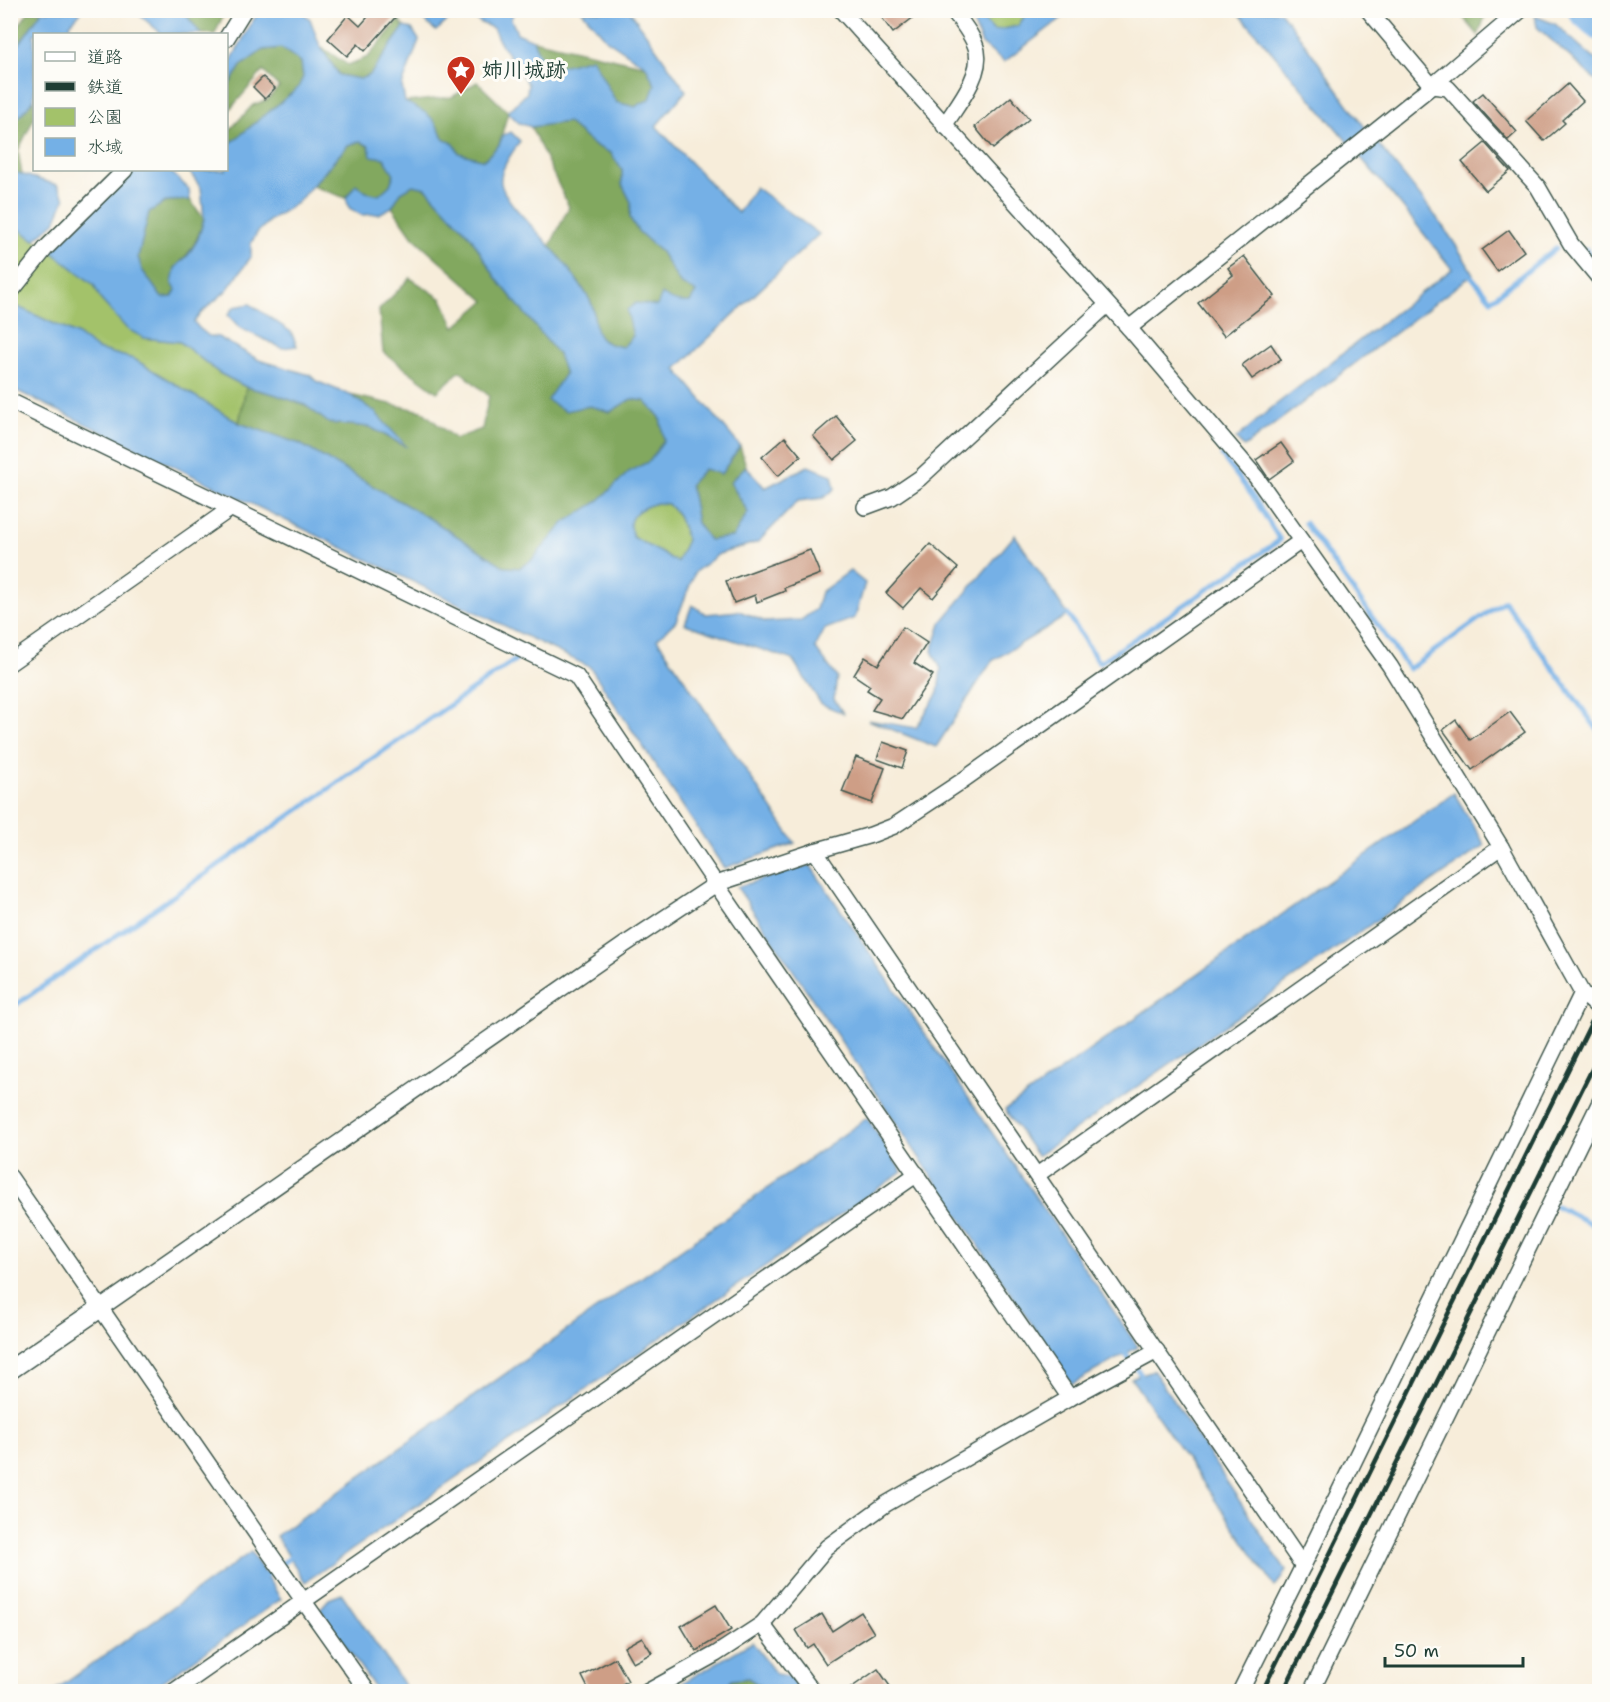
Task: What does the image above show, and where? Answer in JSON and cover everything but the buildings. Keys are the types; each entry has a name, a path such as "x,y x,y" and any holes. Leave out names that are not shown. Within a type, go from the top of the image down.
{"street":[{"path":"228,36 244,10"},
{"path":"841,10 1129,328 1256,477 1390,666 1501,847 1582,993 1599,1009"},
{"path":"944,126 975,77 978,64 977,49 953,10"},
{"path":"1368,10 1432,86 1448,88 1538,187 1571,244 1599,279"},
{"path":"1129,328 1432,86 1521,10"},
{"path":"10,293 46,248 124,171"},
{"path":"865,507 892,496 920,478 1107,306"},
{"path":"10,401 576,676 716,884 1070,1398"},
{"path":"10,663 230,508"},
{"path":"10,1370 614,952 716,884 894,826 1301,541"},
{"path":"1037,1175 1501,847"},
{"path":"815,851 1303,1566"},
{"path":"1240,1692 1582,993"},
{"path":"1311,1692 1599,1102"},
{"path":"173,1692 917,1174"},
{"path":"10,1177 368,1692"},
{"path":"647,1692 716,1654 762,1624 827,1546 886,1504 1070,1398 1157,1351"},
{"path":"762,1624 813,1692"}],"green space":[{"path":"29,11 42,11 11,56 11,37"},
{"path":"183,11 225,11 215,33 200,33"},
{"path":"975,11 1028,11 1018,26 994,31"},
{"path":"1458,11 1487,11 1478,36 1478,35"},
{"path":"399,20 404,27 370,75 360,79 339,75 320,46 348,65 368,57"},
{"path":"533,40 646,66 655,85 650,99 635,107 616,102 592,59 558,67 541,61"},
{"path":"281,48 301,62 303,77 298,88 228,145 228,132 253,105 267,100 279,87 263,71 228,112 228,86 241,66 263,50"},
{"path":"477,82 508,112 499,145 484,160 459,153 454,144 443,138 439,128 405,102 452,97"},
{"path":"33,100 33,120 18,151 22,175 11,171 11,135 14,123"},
{"path":"567,122 594,145 611,153 622,170 622,184 631,202 630,218 638,231 661,252 680,283 696,292 691,302 680,303 668,299 657,306 636,303 633,336 623,347 600,339 595,330 590,301 550,246 569,207 531,127"},
{"path":"360,141 384,158 394,173 390,185 379,195 366,192 356,185 346,198 312,186 348,145"},
{"path":"413,185 426,188 471,237 496,278 558,354 565,374 548,400 565,411 590,406 610,412 631,399 645,401 660,417 664,440 650,461 630,471 596,503 565,522 531,561 519,568 505,567 432,520 300,444 239,423 246,387 305,405 329,423 370,427 404,446 375,412 350,395 422,411 455,439 482,429 489,396 460,371 437,392 383,352 379,310 410,278 442,299 455,327 485,301 413,237 392,207 401,192"},
{"path":"190,200 204,219 193,246 175,268 176,290 172,297 162,298 142,270 138,257 149,212 167,201"},
{"path":"10,223 51,251 94,285 101,300 144,338 180,342 219,373 246,387 239,423 134,359 97,349 76,334 11,304"},
{"path":"740,446 746,466 730,482 748,512 733,537 709,540 697,523 690,484 704,469 721,474"},
{"path":"657,503 668,504 678,515 687,540 677,562 633,537 631,519 640,510"},
{"path":"748,1678 761,1686 763,1691 722,1692 732,1680"}],"water":[{"path":"42,11 82,11 70,24 72,33 33,33 33,100 14,123 11,135 11,56"},
{"path":"135,11 183,11 200,33 161,33"},
{"path":"261,11 301,11 310,19 320,46 339,75 360,79 370,75 404,27 412,29 419,40 402,86 405,102 433,119 443,138 454,144 459,153 484,160 499,145 503,135 511,132 520,141 502,172 503,190 514,206 561,259 590,300 595,325 602,340 623,347 633,336 627,310 636,303 657,306 662,294 676,301 690,302 696,292 680,283 661,252 638,231 630,218 631,202 622,184 622,170 611,153 594,145 567,122 531,127 519,123 508,112 527,93 528,84 499,41 493,28 470,15 452,17 436,31 413,11 514,11 511,19 517,33 533,40 542,61 558,67 592,58 616,102 635,107 650,99 655,85 646,66 607,40 582,11 630,11 686,91 656,126 738,213 755,187 819,234 676,369 740,446 721,474 704,469 690,484 697,523 709,540 733,537 748,512 730,482 746,466 765,488 808,466 832,475 835,489 823,498 798,501 758,542 719,554 695,572 676,621 657,639 795,843 724,868 590,667 11,388 10,317 16,306 76,334 97,349 134,359 239,423 300,444 432,520 505,567 519,568 531,561 565,522 596,503 630,471 650,461 664,440 660,417 645,401 631,399 610,412 590,406 565,411 547,400 565,374 558,354 496,278 471,237 426,188 413,185 401,192 392,207 379,214 361,215 349,208 346,198 356,184 366,192 379,195 390,185 394,174 384,158 371,156 369,146 360,141 348,145 297,203 270,220 257,233 251,243 251,257 227,290 194,322 209,336 218,337 259,360 310,375 316,381 350,395 375,412 407,447 370,427 329,423 305,405 246,387 219,373 180,342 144,338 127,329 101,300 94,285 51,251 134,171 170,171 189,189 190,200 167,201 149,212 138,257 142,270 162,298 172,297 176,290 172,283 175,268 189,254 198,239 204,219 201,188 189,171 228,171 228,145 298,88 303,77 301,62 281,48 263,50 241,66 228,86 228,66 254,19","holes":["657,503 668,504 678,515 687,540 677,562 633,537 631,519 640,510"]},
{"path":"964,11 975,11 994,31 1018,26 1028,11 1071,11 1004,62 982,44 973,23"},
{"path":"1237,11 1280,11 1367,130 1437,218 1473,274 1244,447 1236,439 1269,410 1452,269"},
{"path":"1535,16 1555,24 1599,63 1599,83 1537,27"},
{"path":"11,171 57,185 65,198 55,222 34,240 11,223"},
{"path":"250,304 291,332 297,346 282,348 240,328 228,315 234,307"},
{"path":"1015,535 1068,615 992,661 936,747 868,720 916,728 938,693 941,669 932,651 942,621"},
{"path":"850,571 865,583 855,618 825,629 815,648 837,677 834,699 843,713 821,704 793,660 685,624 692,605 706,614 739,611 766,622 801,620 816,609 821,592"},
{"path":"1454,793 1485,845 1037,1156 1005,1110"},
{"path":"810,865 1138,1347 1072,1384 737,887"},
{"path":"867,1118 902,1172 305,1582 276,1536"},
{"path":"1153,1370 1286,1571 1275,1587 1131,1378"},
{"path":"251,1552 281,1599 149,1691 54,1691"},
{"path":"342,1594 408,1691 377,1691 320,1609 329,1599"},
{"path":"752,1642 776,1674 795,1677 806,1691 763,1691 761,1686 748,1678 732,1680 722,1691 667,1692"}],"waterway":[{"path":"1584,10 1600,24"},
{"path":"1471,276 1491,300 1556,248"},
{"path":"1586,249 1600,265"},
{"path":"1068,615 1099,663 1280,540 1254,498 1222,456"},
{"path":"1305,523 1409,669 1504,601 1600,733"},
{"path":"10,1009 518,658"},
{"path":"1556,1206 1600,1228"},
{"path":"1122,1348 1144,1379"},
{"path":"260,1579 294,1555"}],"railway":[{"path":"1262,1692 1600,1005"},
{"path":"1283,1692 1600,1053"}],"place":[{"name":"姉川城跡","path":"461,96"}]}
